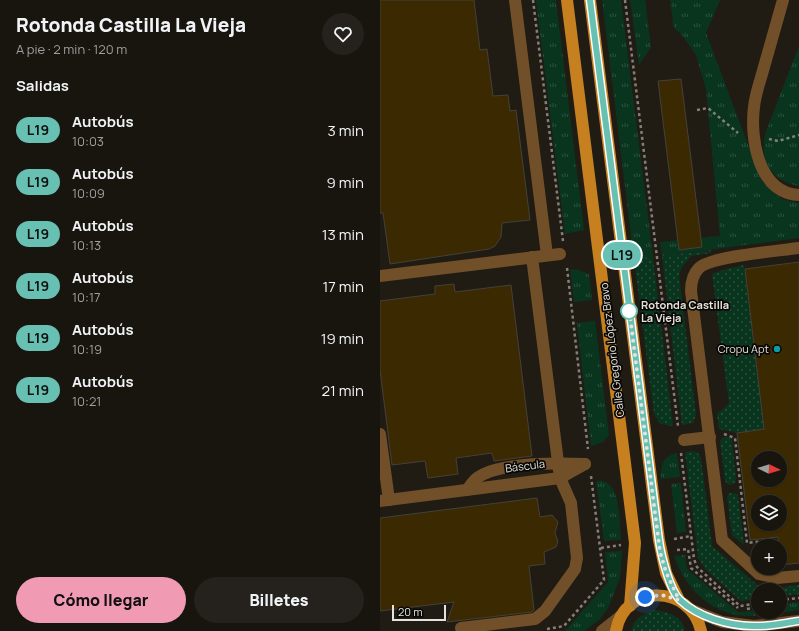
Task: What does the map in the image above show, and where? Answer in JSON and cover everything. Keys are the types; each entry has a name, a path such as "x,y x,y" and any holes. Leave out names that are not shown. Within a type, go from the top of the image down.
{"main road":[{"name":"Calle Gregorio López Bravo","path":"567,0 600,250 635,554 630,606"},
{"name":"Calle Gregorio López Bravo","path":"590,0 660,552 666,572 679,600"},
{"path":"616,631 621,616 630,606 637,600 654,595 667,596 679,600 692,610 702,631"}],"street":[{"path":"515,0 547,255"},
{"path":"783,0 754,106 754,136 760,162 764,172 772,183 799,195"},
{"path":"799,248 728,258 705,264 699,268 692,280 691,291 716,436 722,540 759,574 777,578 799,576"},
{"path":"380,276 563,253"},
{"path":"460,628 535,619 545,611 575,569 577,548 571,503 554,463 532,257"},
{"path":"380,434 384,500 560,478"},
{"path":"681,440 716,436"},
{"name":"Báscula","path":"467,490 477,478 493,470 554,463 585,464 560,478"},
{"path":"692,610 722,622 750,629 799,621"},
{"path":"602,631 621,616"}],"path":[{"path":"533,0 588,455"},
{"path":"625,0 681,440 694,559 698,567 740,606 751,604"},
{"path":"716,436 728,434 735,438 747,543 751,543"},
{"path":"544,629 564,626 604,580 590,470"},
{"path":"617,545 635,554"},
{"path":"660,552 688,548 691,568 739,610 751,608"},
{"path":"787,599 799,598"},
{"path":"560,627 561,631"}],"green space":[{"path":"536,0 556,0 584,230 565,234"},
{"path":"602,0 621,0 653,257 634,259"},
{"path":"630,0 645,0 651,47 639,65"},
{"path":"670,0 720,0 706,33 762,182 782,199 799,203 799,238 662,256 660,242 720,236 706,89 696,55 682,35 674,28"},
{"path":"799,46 799,186 781,180 769,168 764,153 764,144 765,134"},
{"path":"711,250 711,253 691,256 682,267 679,275 696,415 693,423 682,425 662,256"},
{"path":"653,257 673,426 660,424 654,414 634,259"},
{"path":"744,265 764,429 737,433 719,429 717,414 729,404 712,274"},
{"path":"570,269 579,270 589,274 592,300 574,302"},
{"path":"595,321 609,435 603,442 591,446 577,323"},
{"path":"724,437 728,437 732,440 736,479 734,484 729,485 725,481 720,441"},
{"path":"693,451 698,453 701,458 712,546 755,583 751,583 751,600 741,601 705,569 698,557 685,452"},
{"path":"677,453 680,477 661,479 663,462 668,456"},
{"path":"596,481 604,481 611,486 615,493 618,502 621,540 604,541"},
{"path":"681,483 686,532 677,533 671,484"},
{"path":"730,493 735,493 738,495 744,545 732,535 727,496"},
{"path":"622,551 620,578 608,608 599,620 584,631 565,631 608,582 605,552"},
{"path":"685,555 687,569 738,612 751,611 751,616 727,613 704,600 687,581 674,556"},
{"path":"799,585 799,594 787,595 787,587"},
{"path":"799,602 799,610 787,612 787,603"},
{"path":"653,610 673,615 681,622 685,631 631,631 632,627 639,618"}],"building":[{"path":"380,0 474,0 480,50 487,49 493,96 508,95 510,111 516,110 530,220 502,223 501,237 495,246 489,249 390,264 383,213 380,213"},
{"path":"681,79 702,247 679,250 658,81"},
{"name":"Cropu Apt","path":"799,262 799,563 787,564 787,539 778,539 778,537 750,540 737,433 764,429 745,269"},
{"path":"454,284 455,292 511,285 532,456 494,461 492,453 456,458 458,474 428,478 425,461 392,465 380,370 380,301 435,294 435,286"},
{"path":"537,498 540,517 552,515 558,522 555,533 558,542 556,547 544,552 545,564 529,566 534,610 532,612 447,622 454,602 380,611 380,518"}],"bus line":[{"name":"L19","path":"590,0 659,540 666,572 679,600 692,610 722,622 754,626 799,621"}],"place":[{"name":"Rotonda Castilla La Vieja","path":"629,311"},
{"name":"Cropu Apt","path":"777,349"}],"route":[{"path":"629,311 629,308 660,552 666,572 679,600 671,596 662,595 645,597"}]}
